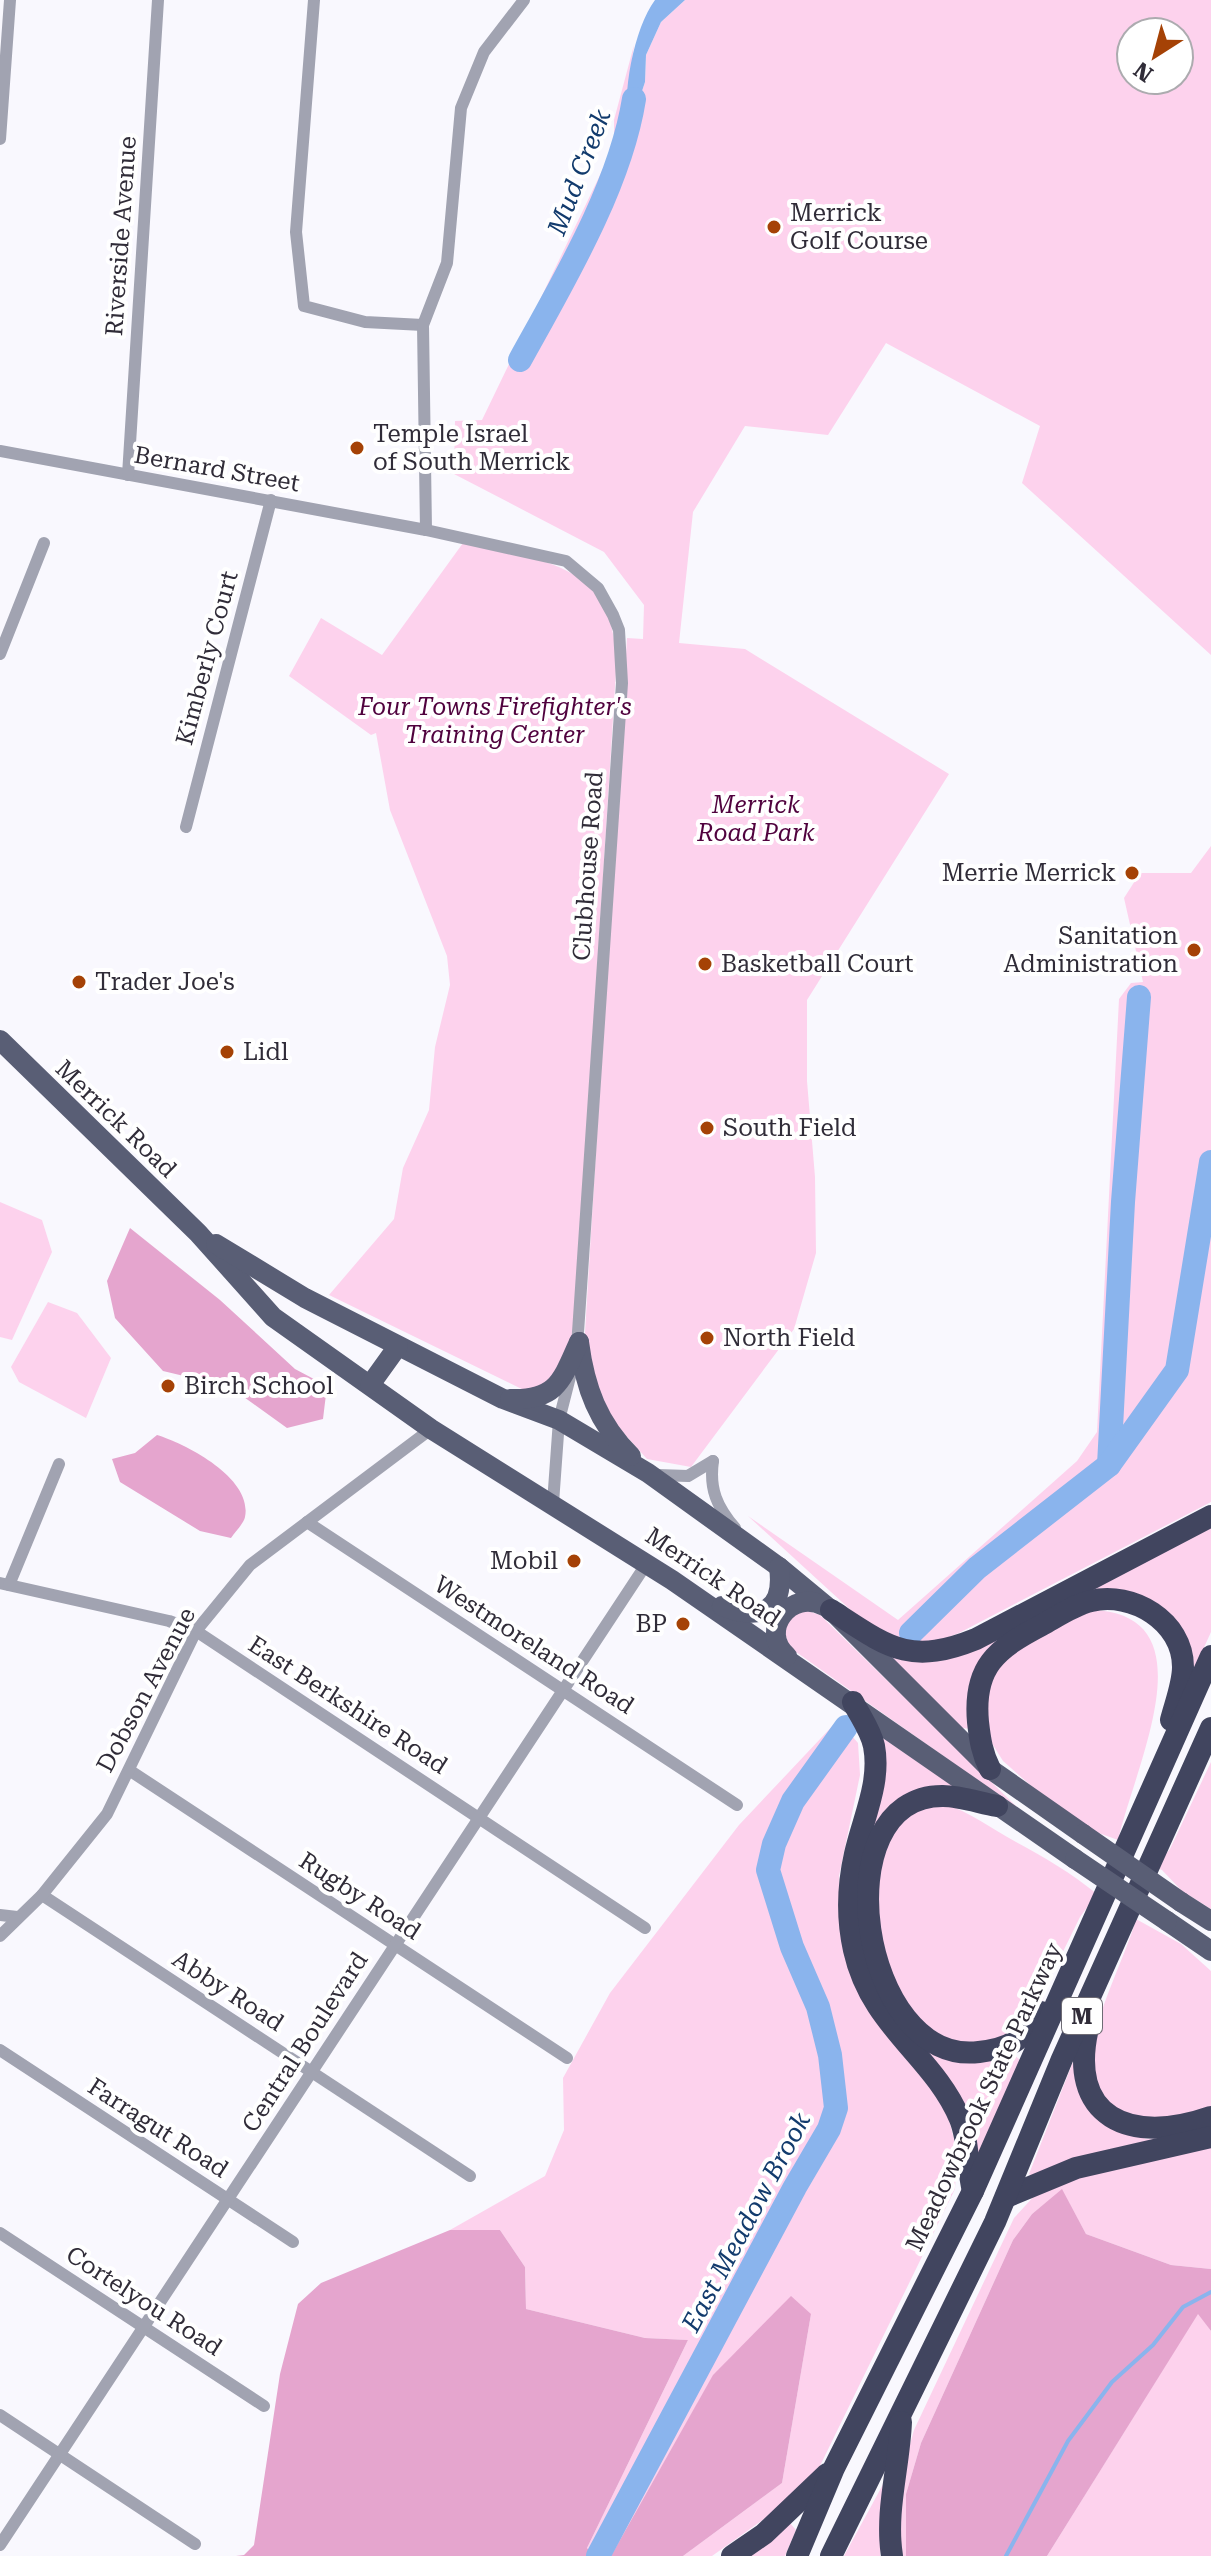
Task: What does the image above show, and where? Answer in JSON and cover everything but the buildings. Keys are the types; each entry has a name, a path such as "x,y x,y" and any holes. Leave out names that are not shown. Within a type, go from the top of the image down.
{"highway":[{"path":"831,1610 880,1642 918,1655 948,1651 1211,1516"},
{"path":"990,1769 981,1751 976,1697 989,1661 1011,1641 1076,1607 1110,1599 1140,1606 1159,1617 1173,1635 1180,1651 1183,1668 1160,1768"},
{"name":"Meadowbrook State Parkway","path":"797,2556 834,2468 973,2191 1211,1656"},
{"path":"853,1702 874,1746 875,1778 850,1881 849,1922 854,1952 864,1983 880,2013 942,2089 959,2118 973,2191"},
{"name":"M","path":"831,2556 901,2419 1006,2197 1102,1971 1211,1728"},
{"path":"1194,1769 1211,1751"},
{"path":"997,1806 943,1796 921,1800 891,1820 871,1862 867,1910 881,1975 896,2004 917,2030 950,2050 971,2053 997,2050 1024,2037 1076,1961"},
{"path":"1102,1971 1083,2049 1085,2076 1097,2102 1122,2123 1136,2128 1159,2131 1211,2117"},
{"path":"1006,2197 1076,2168 1211,2137"},
{"path":"892,2556 889,2533 891,2499 900,2454 901,2419"},
{"path":"732,2556 764,2534 834,2468"}],"main road":[{"name":"Merrick Road","path":"0,1040 198,1233 273,1317 431,1429 647,1563 794,1662 997,1806 1211,1951"},
{"name":"Merrick Road","path":"198,1233 305,1298 503,1399 559,1420 648,1473 751,1545 831,1610 990,1769 1211,1921"},
{"path":"503,1399 530,1400 546,1395 560,1384 579,1342"},
{"path":"579,1342 584,1380 598,1414 619,1444 648,1473"},
{"path":"370,1385 398,1346"},
{"path":"672,1580 715,1604 736,1612 757,1613 765,1612 774,1604 781,1583 779,1567"},
{"path":"794,1662 780,1650 775,1632 781,1614 796,1602 815,1601 831,1610"}],"street":[{"path":"0,139 10,0"},
{"name":"Riverside Avenue","path":"128,475 158,0"},
{"path":"314,0 296,232 304,306 365,322 423,325"},
{"path":"426,530 423,325 447,263 457,131 467,86 484,52 524,0"},
{"name":"Bernard Street","path":"0,451 426,530"},
{"name":"Kimberly Court","path":"186,827 271,500"},
{"name":"Clubhouse Road","path":"426,530 566,561 598,588 619,630 622,683 579,1342 559,1420 553,1503"},
{"path":"0,654 44,543"},
{"name":"Dobson Avenue","path":"0,1936 42,1895 107,1814 196,1631 250,1565 431,1429"},
{"path":"648,1473 669,1477 688,1476 713,1461 711,1474 718,1508 751,1545"},
{"path":"5,1584 59,1464"},
{"name":"Westmoreland Road","path":"307,1522 737,1805"},
{"name":"Central Boulevard","path":"0,2545 647,1563"},
{"name":"East Berkshire Road","path":"5,1584 169,1621 196,1631 645,1928"},
{"name":"Rugby Road","path":"129,1770 567,2058"},
{"name":"Abby Road","path":"42,1895 470,2176"},
{"path":"0,1915 17,1917"},
{"name":"Farragut Road","path":"0,2050 293,2242"},
{"name":"Cortelyou Road","path":"0,2233 264,2406"},
{"path":"0,2415 195,2544"}],"green space":[{"name":"Merrick Road Park","path":"685,0 1211,0 1211,655 1022,483 1040,426 886,343 828,435 745,426 693,512 679,643 745,649 949,774 807,1000 807,1081 815,1177 816,1253 794,1329 691,1467 647,1459 603,1410 584,1349 627,638 643,639 644,605 604,552 454,474 455,421 482,420 614,146 614,120 634,45 625,113 629,129 645,82 646,55 661,22"},
{"name":"Four Towns Firefighter's Training Center","path":"463,543 545,562 581,580 596,593 607,611 617,655 574,1339 552,1384 530,1393 329,1295 394,1219 403,1168 429,1110 435,1047 450,985 447,956 390,810 376,733 371,735 289,676 321,618 382,655"},
{"path":"1211,846 1211,1502 959,1633 920,1648 866,1624 748,1516 898,1620 1077,1461 1097,1432 1119,999 1131,983 1143,982 1124,898 1140,873 1191,873"},
{"path":"0,1202 42,1220 52,1252 12,1340 0,1337"},
{"path":"48,1302 77,1313 111,1358 86,1418 19,1382 11,1367"},
{"path":"1211,1523 1211,1632 1187,1685 1186,1645 1114,1594 1009,1638 971,1729 962,1728 878,1646 905,1659"},
{"path":"796,1607 820,1615 1021,1811 789,1647 782,1622"},
{"path":"1092,1610 1128,1618 1149,1637 1157,1664 1156,1698 1149,1734 1118,1840 1085,1828 1054,1806 1003,1761 983,1729 991,1671 1005,1654"},
{"path":"838,1720 858,1743 860,1775 839,1876 843,1937 875,2020 946,2108 957,2151 955,2189 817,2472 788,2502 712,2556 683,2556 782,2483 811,2314 734,2354 713,2376 611,2556 594,2556 587,2548 688,2340 645,2338 526,2309 525,2267 500,2230 450,2230 545,2176 564,2130 563,2078 610,1993 739,1825"},
{"path":"877,1734 966,1795 917,1798 884,1822 865,1861 860,1908 867,1957 886,2002 915,2038 953,2057 976,2059 1013,2054 1020,2060 976,2164 971,2162 963,2119 955,2101 892,2022 879,2001 863,1963 856,1932 855,1903 876,1792 879,1764"},
{"path":"1211,1762 1211,1909 1182,1891 1162,1870 1155,1867 1170,1849"},
{"path":"943,1803 972,1816 1048,1860 1097,1894 1080,1917 1052,1974 1039,2011 1001,2043 959,2048 922,2029 880,1959 876,1873 894,1825 917,1809"},
{"path":"1136,1919 1181,1944 1211,1971 1211,2111 1204,2114 1124,2120 1096,2095 1090,2078 1095,2033"},
{"path":"1078,2049 1116,2130 1147,2139 1179,2136 1036,2179 1029,2174"},
{"path":"1211,2145 1211,2269 1171,2265 1086,2234 1062,2190 1032,2214 1013,2240 921,2443 906,2494 906,2556 898,2556 900,2480 914,2430 1014,2218 1037,2193 1067,2179"},
{"path":"1198,2313 1211,2331 1211,2556 1047,2556"},
{"path":"887,2477 880,2556 844,2556"},
{"path":"789,2522 796,2530 785,2556 745,2556"}],"shaded area":[{"path":"130,1228 220,1300 295,1369 327,1386 323,1419 287,1428 230,1387 163,1371 115,1318 107,1281"},
{"path":"157,1435 200,1455 228,1476 239,1489 245,1503 245,1517 231,1538 200,1531 120,1482 112,1459 135,1453"},
{"path":"1062,2189 1086,2234 1171,2265 1211,2269 1211,2331 1198,2314 1047,2556 906,2556 906,2494 921,2443 1013,2240 1032,2214"},
{"path":"450,2230 500,2230 525,2267 526,2309 645,2338 688,2340 587,2548 594,2556 236,2556 244,2555 254,2545 280,2374 298,2304 321,2283"},
{"path":"791,2296 811,2314 782,2483 683,2556 611,2556 713,2375"}],"water":[{"path":"655,0 685,0 661,22 646,55 645,82 629,130 627,99 631,63 641,27"}],"waterway":[{"name":"Mud Creek","path":"520,360 603,200 627,132 634,99"},
{"path":"1109,1465 1123,1202 1139,997"},
{"name":"East Meadow Brook","path":"911,1633 977,1568 1109,1465 1177,1370 1211,1162"},
{"name":"East Meadow Brook","path":"598,2556 829,2129 836,2108 830,2055 818,2007 792,1947 768,1870 774,1844 793,1801 846,1727"},
{"path":"1006,2556 1068,2441 1112,2382 1153,2345 1183,2307 1211,2292"}],"place":[{"name":"Merrick Golf Course","path":"774,227"},
{"name":"Temple Israel of South Merrick","path":"357,448"},
{"name":"Merrie Merrick","path":"1132,873"},
{"name":"Sanitation Administration","path":"1194,950"},
{"name":"Basketball Court","path":"705,964"},
{"name":"Trader Joe's","path":"79,982"},
{"name":"Lidl","path":"227,1052"},
{"name":"South Field","path":"707,1128"},
{"name":"North Field","path":"707,1338"},
{"name":"Birch School","path":"168,1386"},
{"name":"Mobil","path":"574,1561"},
{"name":"BP","path":"683,1624"}]}
